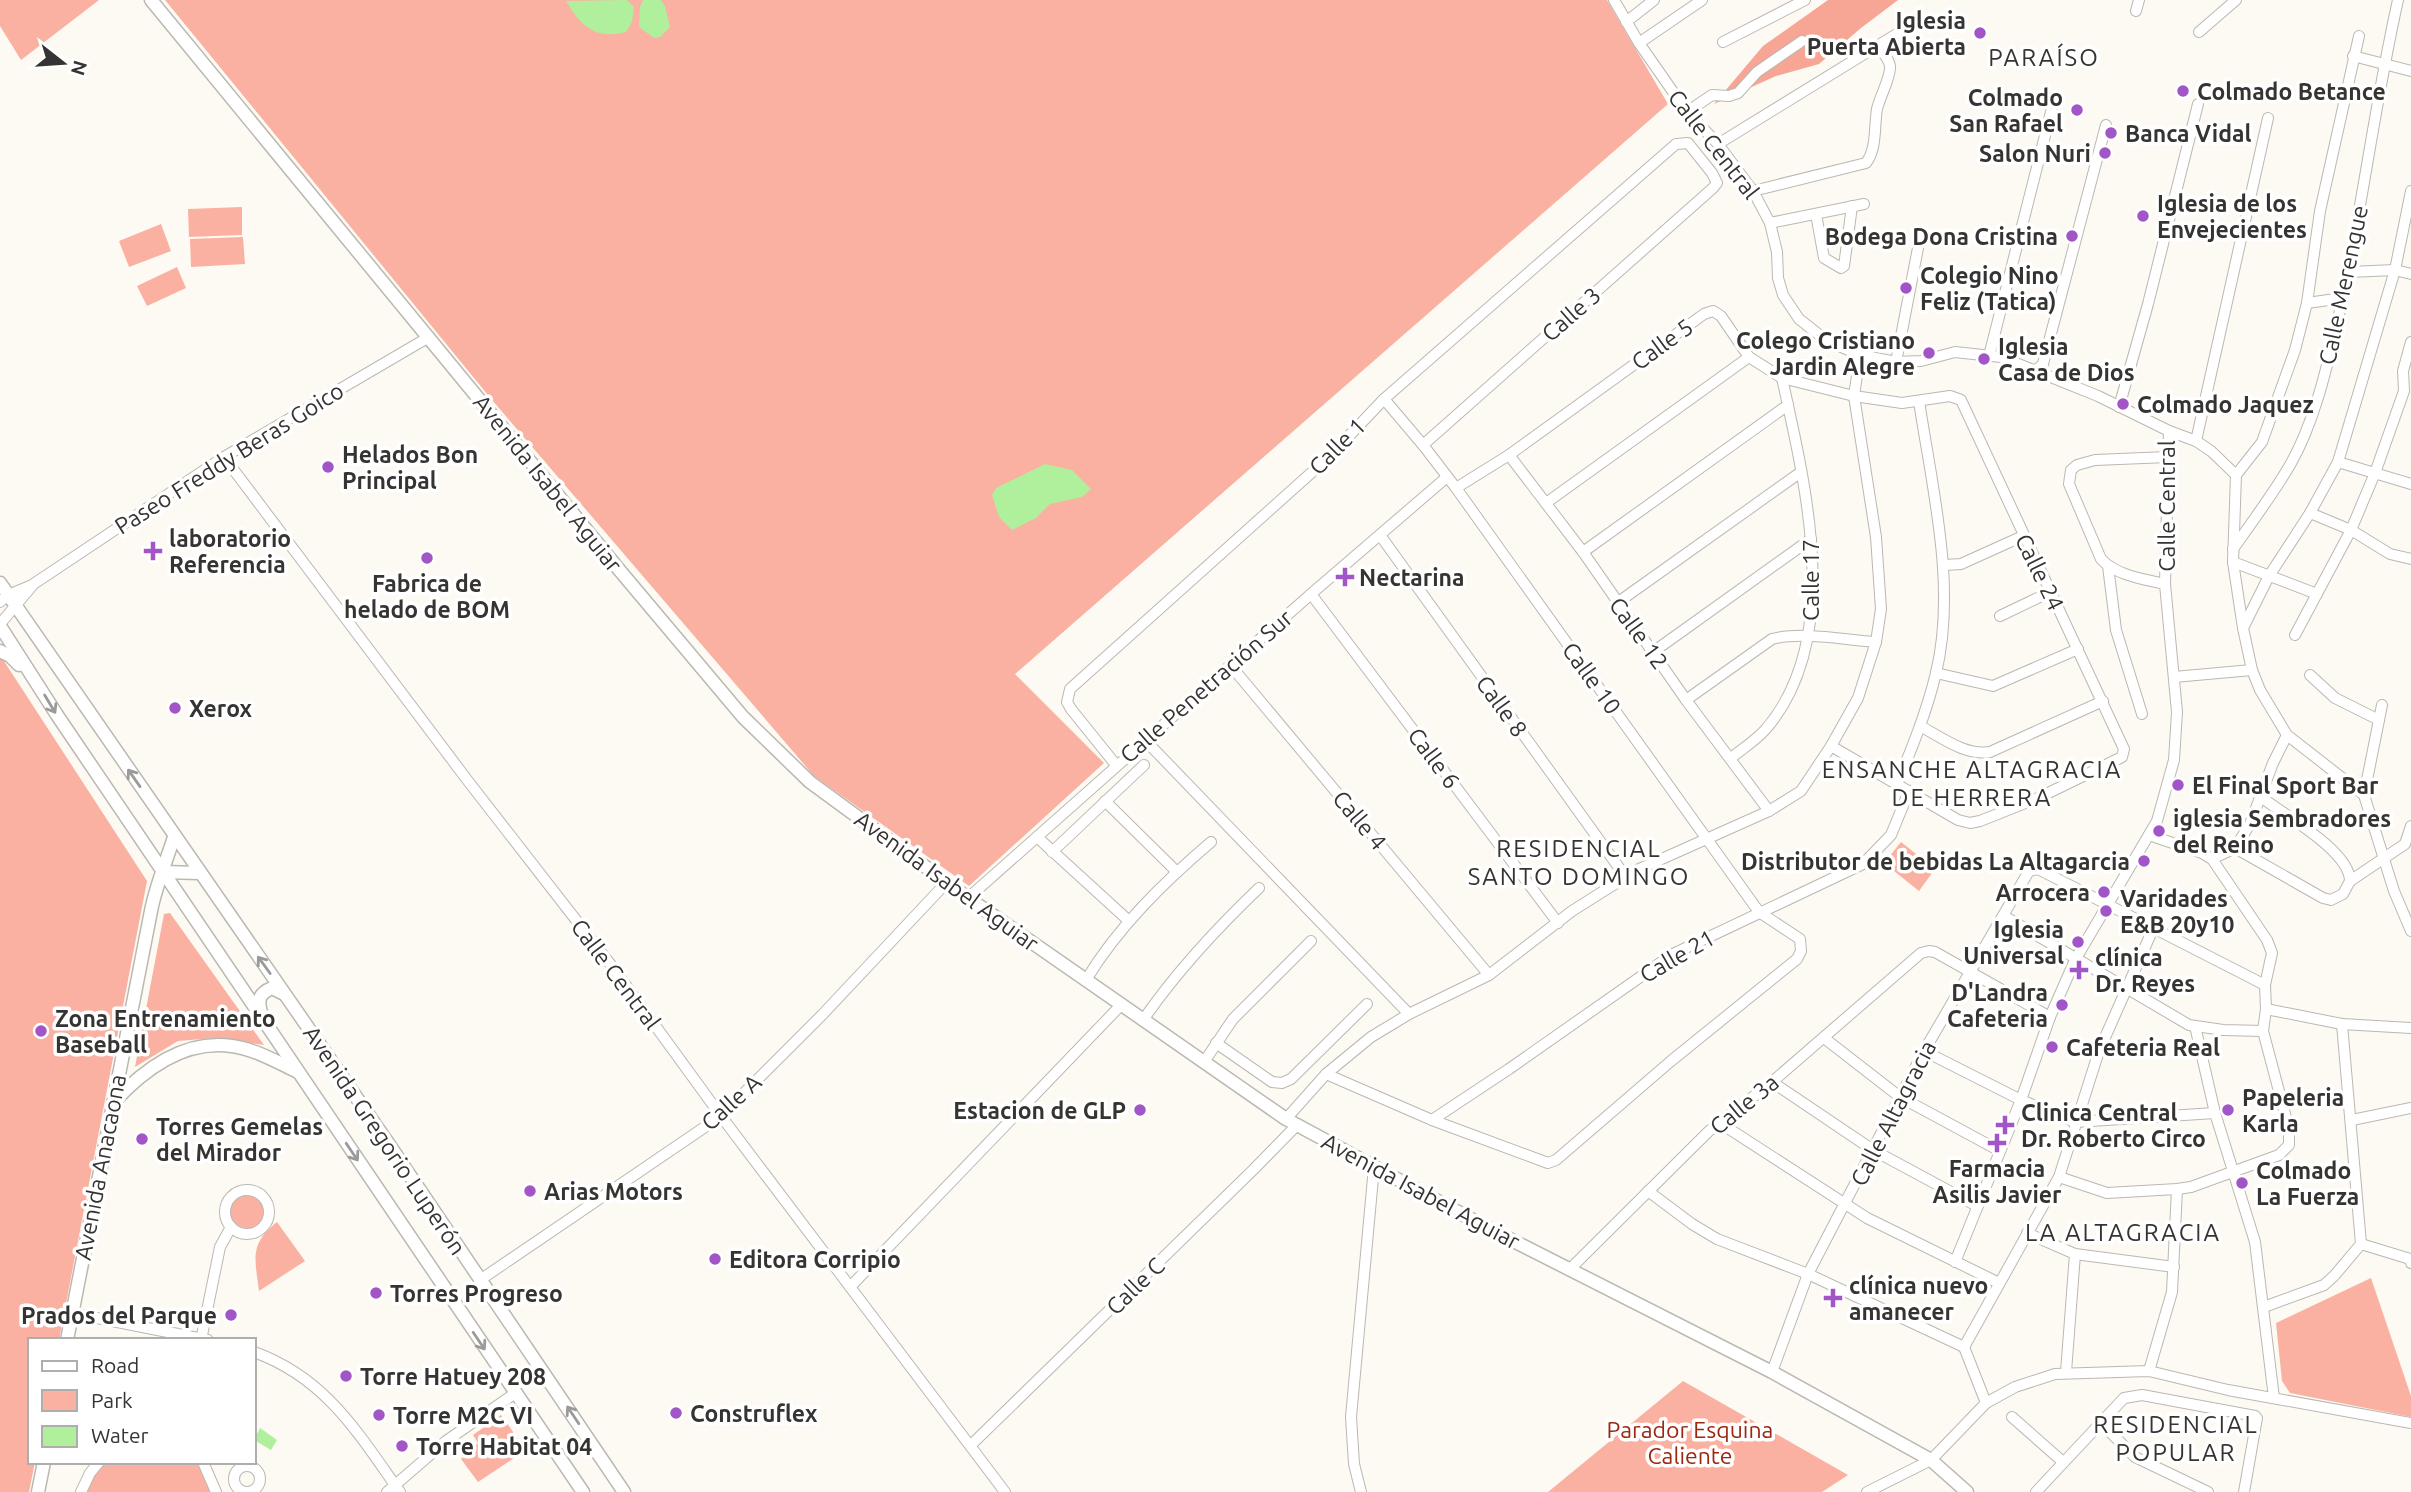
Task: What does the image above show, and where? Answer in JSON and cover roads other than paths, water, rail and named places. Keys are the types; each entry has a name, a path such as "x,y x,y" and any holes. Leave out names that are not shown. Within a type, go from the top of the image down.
{"main road":[{"name":"Avenida Isabel Aguiar","path":"152,0 743,717 810,782 968,898 1291,1123 1772,1372 1931,1460 1967,1492"},
{"name":"Avenida Gregorio Luperón","path":"0,583 4,598 17,606 174,837 287,996 624,1492"},
{"name":"Avenida Gregorio Luperón","path":"0,625 163,873 583,1492"},
{"path":"0,651 10,656 37,682"},
{"name":"Avenida Anacaona","path":"67,1338 156,884 163,873 174,837"},
{"path":"163,873 199,873"},
{"path":"263,1017 259,998 263,992 272,988 287,996"},
{"path":"113,1103 146,1071 170,1057 196,1047 231,1046 261,1055 298,1072"},
{"path":"38,1492 44,1464"}],"street":[{"name":"Calle Central","path":"1614,0 1639,43 1687,112 1741,171 1770,223 1783,295 1799,318 1826,341 1860,355 1896,362 1921,360 1955,352 2001,357 2036,370 2169,431 2165,584 2177,712 2174,760 2157,821 2076,960 2050,1017 2021,1100 1955,1262"},
{"path":"1626,22 1654,0"},
{"path":"1639,43 1702,0"},
{"path":"1723,42 1805,0"},
{"path":"2136,11 2139,0"},
{"path":"2199,32 2236,0"},
{"name":"Calle Merengue","path":"2232,550 2290,465 2313,411 2328,362 2349,272 2383,64 2398,0"},
{"path":"1718,144 1908,27 1943,20"},
{"path":"2359,36 2320,211 2307,303 2282,391 2263,442 2236,475 2232,550 2243,628 2252,670 2260,690 2287,735 2364,795"},
{"path":"1687,112 1712,94 1729,96 1738,93 1757,72 1802,41"},
{"path":"1753,191 1866,163 1871,156 1881,90 1888,80 1890,65 1879,47"},
{"path":"2353,56 2411,71"},
{"path":"1989,356 2053,104"},
{"path":"2119,407 2198,104"},
{"path":"2196,441 2268,118"},
{"path":"2036,370 2043,364 2106,125"},
{"name":"Calle 1","path":"1116,765 1071,709 1067,702 1070,689 1329,456 1384,399 1676,144 1688,143 1717,183"},
{"name":"Calle 3","path":"1423,444 1717,183"},
{"path":"2243,628 2269,576 2310,513 2338,462 2395,270 2411,193"},
{"path":"1770,223 1864,204"},
{"path":"1816,214 1824,258 1841,268 1844,266 1849,239 1852,206"},
{"path":"1896,362 1918,248"},
{"path":"2349,272 2395,270 2411,274"},
{"path":"2307,303 2343,298"},
{"name":"Calle 5","path":"1456,488 1509,455 1704,314 1713,312 1721,316 1749,357 1782,378 1854,396 1902,403 1955,397"},
{"name":"Paseo Freddy Beras Goico","path":"4,598 32,585 224,457 429,337"},
{"path":"2295,635 2351,530 2375,473 2404,391 2403,370 2411,342"},
{"name":"Calle C","path":"971,1445 1253,1170 1291,1123 1325,1074 1371,1037 1409,1014 1489,975 1625,876 1769,811 1801,791 1858,698 1876,642 1881,609 1876,537 1854,396 1860,355"},
{"path":"1546,503 1749,357"},
{"name":"Calle 17","path":"1731,758 1764,731 1782,706 1796,677 1809,637 1813,608 1811,539 1782,378"},
{"name":"Calle 24","path":"1909,791 1958,820 1970,823 2038,798 2120,760 2123,749 1965,407 1961,400 1955,397"},
{"name":"Calle 10","path":"1384,399 1456,488 1759,912 1800,939 1801,950 1797,959 1671,1061 1556,1160 1548,1163 1432,1120"},
{"path":"1897,784 1920,726 1940,650 1944,565 1919,401"},
{"path":"1583,552 1788,405"},
{"path":"2169,431 2196,441 2236,475"},
{"name":"Calle 12","path":"1509,455 1583,552 1686,700 1769,811"},
{"name":"Calle Central","path":"224,457 468,782 611,965 721,1116 1005,1492"},
{"path":"2165,584 2126,574 2108,566 2101,559 2069,484 2071,470 2077,465 2095,460 2168,457"},
{"path":"2338,462 2411,484"},
{"path":"1617,603 1801,472"},
{"name":"Calle Penetración Sur","path":"968,898 1116,765 1447,477"},
{"path":"2310,513 2351,530 2390,554 2411,559"},
{"name":"Calle 8","path":"1380,535 1625,876"},
{"path":"1944,565 1962,564 2023,537"},
{"path":"1653,652 1811,539"},
{"path":"2233,562 2317,594"},
{"path":"2108,566 2116,630 2142,714"},
{"name":"Paseo Freddy Beras Goico","path":"0,625 32,585"},
{"path":"2000,616 2050,592"},
{"name":"Calle 6","path":"1311,594 1558,923"},
{"path":"1686,700 1772,639 1782,636 1876,642"},
{"path":"1936,673 1993,686 2078,649"},
{"name":"Calle 4","path":"1231,666 1489,975"},
{"path":"2174,677 2252,670"},
{"path":"2310,675 2335,698 2379,720"},
{"path":"1920,726 1968,752 1980,754 1990,752 2103,701"},
{"path":"2382,705 2364,795 2394,891 2411,930"},
{"path":"2212,859 2235,848 2250,824 2273,763 2287,735"},
{"path":"1145,740 1409,1014"},
{"path":"1831,746 1909,791"},
{"path":"1052,852 1144,765"},
{"name":"Calle 21","path":"1432,1120 1673,954 1863,864 1891,835 1909,791"},
{"path":"2235,848 2331,900 2343,894 2350,881 2350,873 2336,853 2261,797"},
{"path":"1105,801 1177,872"},
{"path":"2350,881 2405,844 2411,826"},
{"path":"2059,1177 2107,1193 2178,1189 2192,1187 2279,1155 2289,1145 2289,1129 2263,1031 2265,985 2272,953 2267,940 2212,859 2149,835"},
{"path":"1037,837 1129,921"},
{"path":"1086,980 1129,921 1211,842"},
{"name":"Calle Altagracia","path":"1772,1372 1808,1274 1924,1051 2029,871 2038,869 2107,906"},
{"name":"Calle A","path":"480,1280 721,1116 822,1015 947,882"},
{"path":"1143,1020 1196,952 1259,888"},
{"path":"2107,906 2265,985"},
{"path":"2004,916 2076,960 2195,1026 2263,1031"},
{"path":"1964,1347 2059,1177 2099,1051 2153,929"},
{"path":"1204,1062 1249,1000 1311,941"},
{"name":"Calle 3a","path":"1570,1269 1720,1123 1772,1082 1921,953 1929,951 1970,974"},
{"path":"1970,974 2050,1017"},
{"path":"1216,1043 1272,1082 1282,1083 1291,1079 1367,1004"},
{"path":"850,1287 1121,1005"},
{"path":"2266,1009 2342,1024 2411,1028"},
{"path":"2264,1307 2324,1285 2361,1244 2342,1024"},
{"path":"2195,1026 2215,1113 2255,1242 2274,1398"},
{"path":"1824,1038 1900,1097 2000,1151"},
{"path":"1924,1051 2021,1100 2075,1122 2215,1113"},
{"path":"1325,1074 1432,1120"},
{"path":"1772,1082 1873,1150 1977,1206"},
{"path":"2351,1120 2411,1108"},
{"path":"1720,1123 1867,1218 1999,1283"},
{"path":"1362,1492 1354,1464 1352,1417 1374,1167"},
{"path":"2149,1371 2169,1305 2178,1189"},
{"path":"246,1190 260,1194 265,1200 268,1213 263,1226 251,1233 231,1227 227,1221 226,1207 233,1195 246,1190"},
{"path":"1648,1191 1692,1224 1717,1238 1808,1274 1964,1347 1986,1403"},
{"path":"203,1338 220,1247 231,1227"},
{"path":"2027,1233 2075,1254 2174,1267"},
{"path":"2361,1244 2411,1260"},
{"path":"2066,1372 2075,1254"},
{"path":"72,1313 198,1338"},
{"path":"256,1353 300,1374 320,1390 358,1433 394,1490 446,1441 514,1394"},
{"path":"1867,1492 1931,1460 1986,1403 2039,1377 2066,1372 2149,1371 2228,1390 2411,1423"},
{"path":"2036,1492 2124,1398 2142,1395 2253,1415 2257,1418 2244,1492"},
{"path":"2012,1417 2063,1462"},
{"path":"2101,1423 2135,1457 2208,1492"},
{"path":"81,1492 90,1472 97,1464"},
{"path":"204,1464 216,1491 235,1483"}],"water":[{"path":"627,0 634,7 632,22 626,32 615,34 590,29 577,18 566,1"},
{"path":"643,0 661,0 665,6 670,27 660,37 654,38 639,27"},
{"path":"1045,464 1072,470 1091,489 1082,497 1050,504 1036,518 1012,530 999,517 992,495 996,488"},
{"path":"260,1428 277,1440 271,1450 256,1441"}],"place":[{"name":"Iglesia Puerta Abierta","path":"1980,33"},
{"name":"Colmado Betance","path":"2183,91"},
{"name":"Colmado San Rafael","path":"2077,110"},
{"name":"Banca Vidal","path":"2111,133"},
{"name":"Salon Nuri","path":"2105,153"},
{"name":"Iglesia de los Envejecientes","path":"2143,216"},
{"name":"Bodega Dona Cristina","path":"2072,236"},
{"name":"Colegio Nino Feliz (Tatica)","path":"1906,288"},
{"name":"Colego Cristiano Jardin Alegre","path":"1929,353"},
{"name":"Iglesia Casa de Dios","path":"1984,359"},
{"name":"Colmado Jaquez","path":"2123,404"},
{"name":"Helados Bon Principal","path":"328,467"},
{"name":"laboratorio Referencia","path":"153,551"},
{"name":"Fabrica de helado de BOM","path":"427,558"},
{"name":"Nectarina","path":"1345,577"},
{"name":"Xerox","path":"175,708"},
{"name":"El Final Sport Bar","path":"2178,785"},
{"name":"iglesia Sembradores del Reino","path":"2159,831"},
{"name":"Distributor de bebidas La Altagarcia","path":"2144,861"},
{"name":"Arrocera","path":"2104,892"},
{"name":"Varidades E&B 20y10","path":"2106,911"},
{"name":"Iglesia Universal","path":"2078,942"},
{"name":"clínica Dr. Reyes","path":"2079,970"},
{"name":"D'Landra Cafeteria","path":"2062,1005"},
{"name":"Zona Entrenamiento Baseball","path":"41,1031"},
{"name":"Cafeteria Real","path":"2052,1047"},
{"name":"Estacion de GLP","path":"1140,1110"},
{"name":"Papeleria Karla","path":"2228,1110"},
{"name":"Clinica Central Dr. Roberto Circo","path":"2005,1125"},
{"name":"Torres Gemelas del Mirador","path":"142,1139"},
{"name":"Farmacia Asilis Javier","path":"1997,1143"},
{"name":"Colmado La Fuerza","path":"2242,1183"},
{"name":"Arias Motors","path":"530,1191"},
{"name":"Editora Corripio","path":"715,1259"},
{"name":"Torres Progreso","path":"376,1293"},
{"name":"clínica nuevo amanecer","path":"1833,1298"},
{"name":"Prados del Parque","path":"231,1315"},
{"name":"Torre Hatuey 208","path":"346,1376"},
{"name":"Construflex","path":"676,1413"},
{"name":"Torre M2C VI","path":"379,1415"},
{"name":"Torre Habitat 04","path":"402,1446"}],"district":[{"name":"PARAÍSO","path":"2044,57"},
{"name":"ENSANCHE ALTAGRACIA DE HERRERA","path":"1972,783"},
{"name":"RESIDENCIAL SANTO DOMINGO","path":"1579,862"},
{"name":"LA ALTAGRACIA","path":"2123,1232"},
{"name":"RESIDENCIAL POPULAR","path":"2176,1438"}],"park label":[{"name":"Parador Esquina Caliente","path":"1690,1442"}]}
